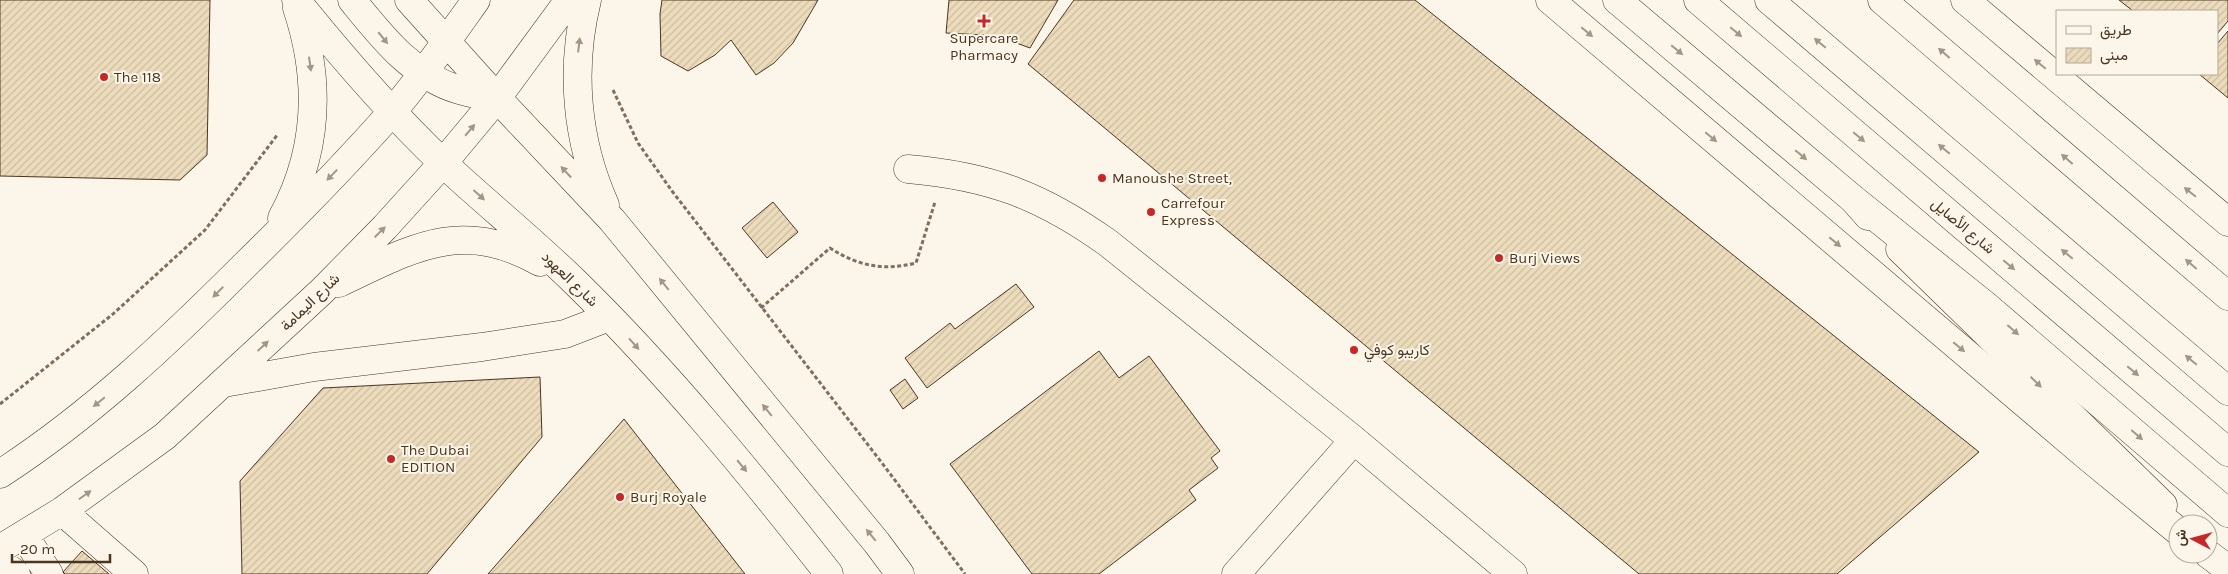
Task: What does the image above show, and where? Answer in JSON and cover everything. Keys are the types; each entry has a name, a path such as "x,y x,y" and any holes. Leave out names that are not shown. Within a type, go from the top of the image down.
{"street":[{"name":"شارع العهود","path":"295,0 341,56 392,112 443,163 575,282 609,317 742,465 829,574"},
{"path":"269,241 292,198 307,152 314,110 312,68 305,32 295,0"},
{"path":"352,0 388,45 423,73 458,90 497,98"},
{"path":"409,0 497,98 612,220 877,543 900,574"},
{"path":"0,474 72,423 122,383 170,340 269,241 392,112 476,0"},
{"name":"شارع اليمامة","path":"0,549 62,511 165,436 322,291 385,227 443,163 497,98 569,0"},
{"path":"587,0 577,56 577,91 580,125 590,165 612,220"},
{"path":"1550,0 2168,523"},
{"path":"1617,0 1853,199 1985,306 2228,513"},
{"name":"شارع الأصايل","path":"1698,0 2228,452"},
{"path":"1769,0 2228,392"},
{"path":"1882,0 2228,296"},
{"path":"1965,0 2228,222"},
{"path":"908,170 944,172 980,179 1015,190 1048,204 1079,222 1108,243 1354,440 1512,574"},
{"path":"1853,199 1932,281 2173,514"},
{"path":"322,291 414,248 434,242 456,240 481,240 506,246 530,256 575,282"},
{"path":"224,383 314,367 482,347 564,334 609,317"},
{"path":"1236,574 1354,440"},
{"path":"62,511 134,574"},
{"path":"24,535 49,574"},
{"path":"2218,558 2228,568"},
{"path":"0,562 16,574"}],"path":[{"path":"612,90 638,142 761,308 882,463 965,574"},
{"path":"0,404 113,314 206,230 279,132"},
{"path":"761,308 830,248 845,258 880,268 916,263 944,172"}],"building":[{"name":"The 118","path":"0,0 210,0 207,155 180,180 0,176"},
{"path":"662,0 818,0 793,43 774,63 756,75 731,40 715,55 688,71 661,56 660,14"},
{"path":"949,0 1058,0 1030,48 1011,41 983,35 946,33"},
{"name":"Burj Views","path":"1074,0 1415,0 1979,452 1837,574 1639,574 1028,64"},
{"path":"2119,0 2228,0 2228,21 2218,33 2218,10 2132,10"},
{"path":"2228,31 2228,98 2200,75 2218,75 2218,43"},
{"path":"773,202 798,232 767,258 742,228"},
{"path":"1016,284 1034,307 927,388 905,358 950,323 955,329"},
{"path":"1099,351 1119,378 1149,356 1220,451 1211,458 1218,468 1189,490 1196,500 1099,574 1032,574 950,464"},
{"name":"The Dubai EDITION","path":"540,377 542,437 427,574 242,574 240,481 323,388"},
{"path":"905,379 918,398 903,409 890,390"},
{"name":"Burj Royale","path":"624,419 745,574 488,574"},
{"path":"82,551 109,574 65,574 63,572"}],"place":[{"name":"Supercare Pharmacy","path":"984,21"},
{"name":"The 118","path":"104,77"},
{"name":"Manoushe Street,","path":"1102,178"},
{"name":"Carrefour Express","path":"1151,212"},
{"name":"Burj Views","path":"1499,258"},
{"name":"كاريبو كوفي","path":"1354,350"},
{"name":"The Dubai EDITION","path":"391,459"},
{"name":"Burj Royale","path":"620,497"}]}
